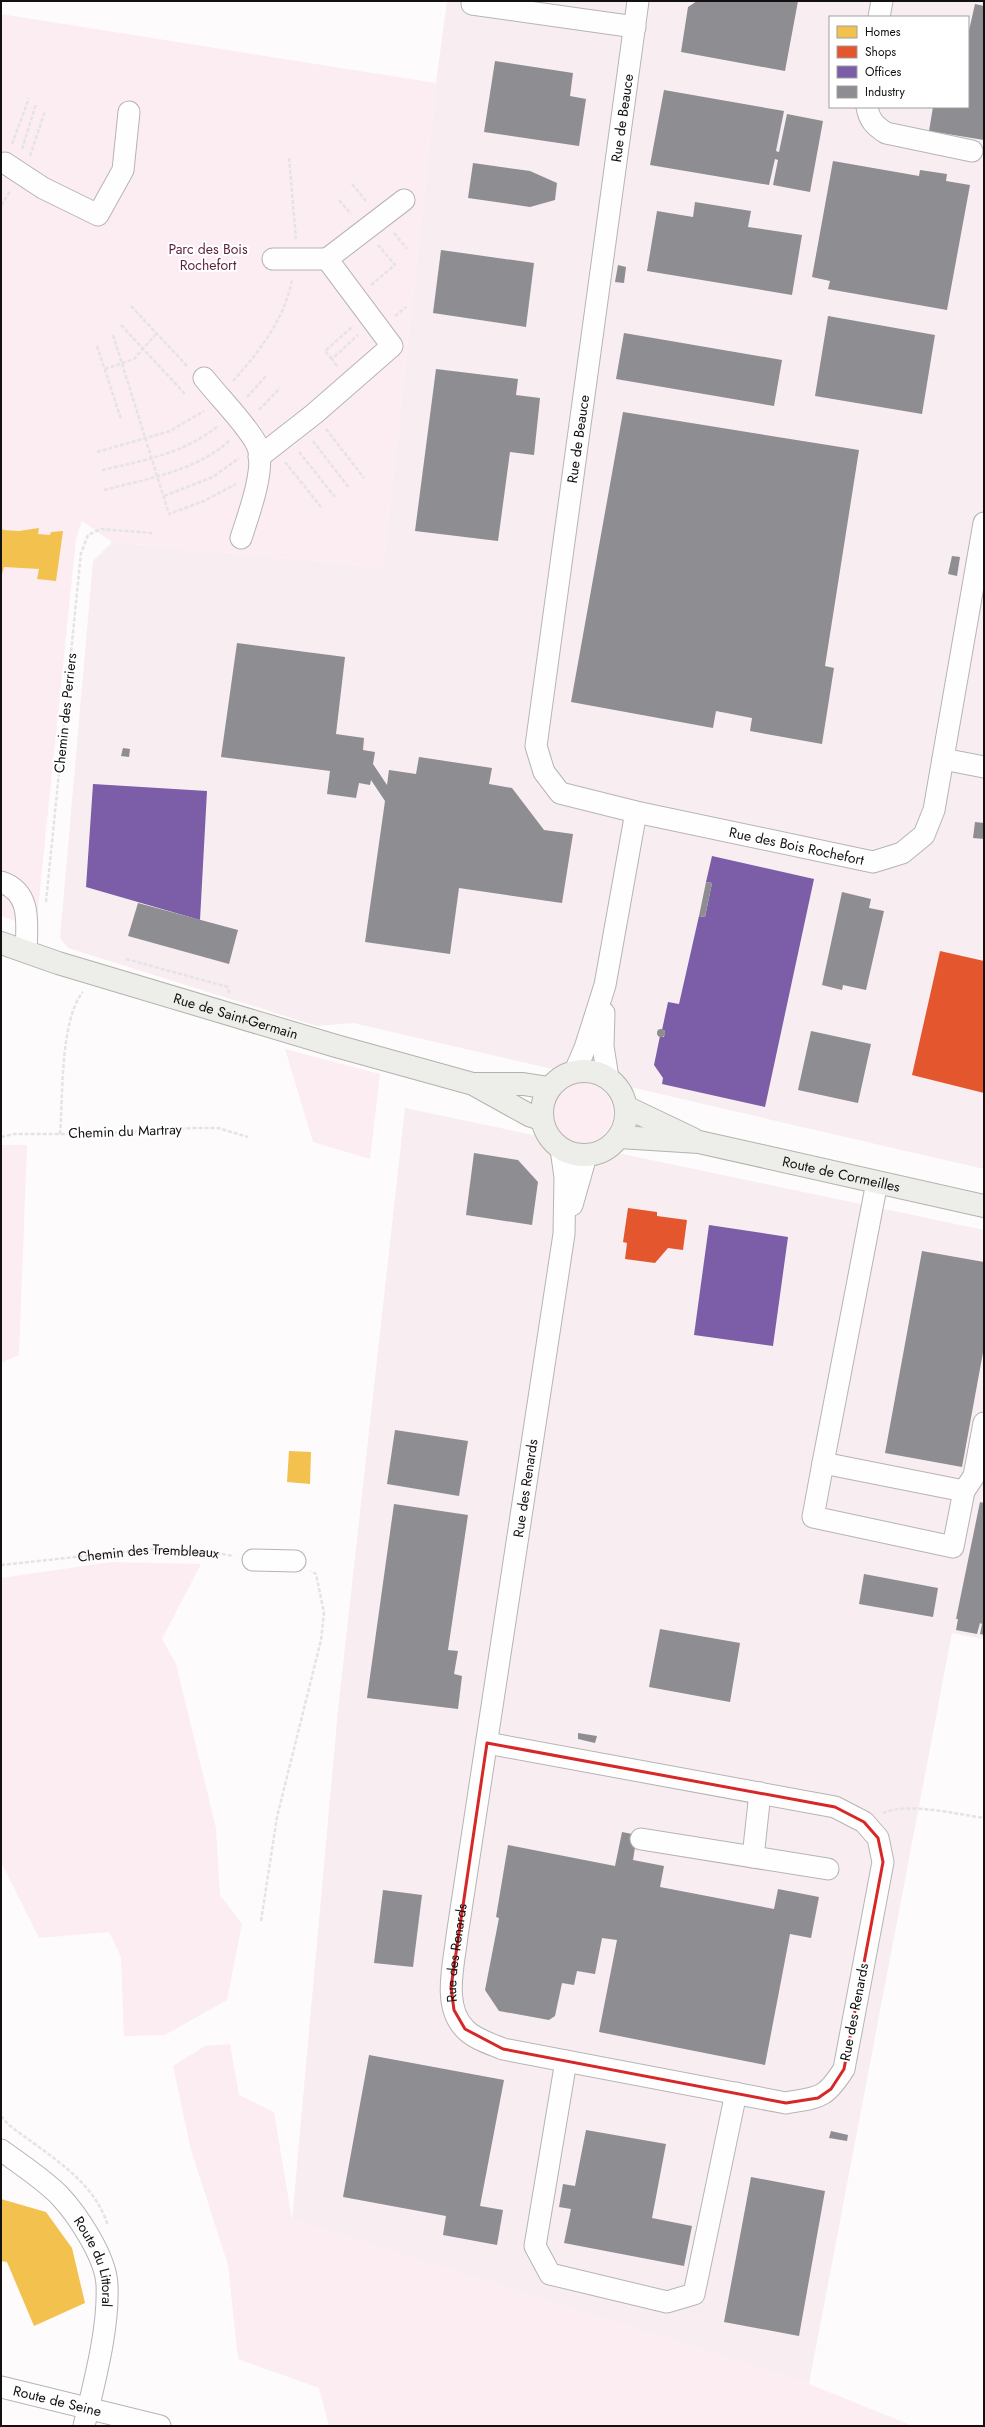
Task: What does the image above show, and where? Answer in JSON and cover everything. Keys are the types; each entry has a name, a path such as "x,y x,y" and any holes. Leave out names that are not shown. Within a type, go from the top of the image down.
{"main road":[{"name":"Rue de Saint-Germain","path":"1,943 58,963 100,974 336,1046 473,1084 529,1115 541,1119"},
{"path":"586,1070 608,1078 623,1095 626,1107 626,1123 619,1138 610,1147 598,1153 586,1156 573,1154 561,1149 551,1140 541,1119 542,1104 549,1088 564,1076 575,1071 586,1070"},
{"name":"Rue de Saint-Germain","path":"473,1084 523,1084 549,1088"},
{"name":"Route de Cormeilles","path":"626,1107 699,1142"},
{"name":"Route de Cormeilles","path":"619,1138 699,1142 984,1206"}],"street":[{"path":"472,1 472,4 634,26"},
{"name":"Rue de Beauce","path":"636,812 560,793 544,772 536,746 638,1"},
{"path":"879,16 882,1"},
{"path":"867,108 868,116 876,127 886,133 972,151"},
{"path":"9,165 43,188 98,215 123,170 129,112"},
{"path":"273,259 327,260 404,200"},
{"path":"241,538 255,491 278,442 350,384 392,346 327,260"},
{"path":"198,374 238,420 278,442"},
{"name":"Rue des Bois Rochefort","path":"636,812 873,862 902,853 924,835 934,810 984,524"},
{"path":"943,759 984,768"},
{"path":"608,1078 602,1046 605,985 636,812"},
{"path":"1,882 16,889 21,895 26,916 26,951"},
{"path":"575,1071 585,1048 605,985"},
{"name":"Rue des Renards","path":"561,1149 565,1178 564,1234"},
{"name":"Rue des Renards","path":"487,1743 835,1807 864,1822 878,1838 883,1862 844,2069 831,2089 818,2098 786,2103 503,2049 484,2041 464,2029 454,2010 451,1987 457,1936 564,1234 586,1156"},
{"path":"877,1182 813,1517 953,1547 964,1491 974,1476 984,1423"},
{"path":"823,1463 964,1491"},
{"path":"252,1560 296,1561"},
{"path":"753,1857 760,1793"},
{"path":"641,1839 828,1869"},
{"path":"566,2061 535,2246 550,2274 667,2302 694,2294 736,2093"},
{"name":"Route du Littoral","path":"1,2150 58,2194 81,2222 100,2260 107,2284 103,2334 86,2417"},
{"name":"Route de Seine","path":"1,2387 86,2417 160,2426"}],"path":[{"path":"9,165 29,98"},
{"path":"9,165 25,144 36,104"},
{"path":"97,452 147,439 186,423 199,415 219,397 269,336 282,310 296,259 289,158"},
{"path":"131,306 198,374"},
{"path":"332,359 370,317"},
{"path":"350,384 325,351 370,317"},
{"path":"121,325 185,394"},
{"path":"104,369 123,364 134,359 144,350 157,333"},
{"path":"113,335 147,439 169,514 204,501 278,442"},
{"path":"98,346 121,419"},
{"path":"104,490 184,468 224,446 238,420 267,375"},
{"path":"102,470 152,458 185,447 209,433 238,420 280,388"},
{"path":"278,442 364,478"},
{"path":"278,442 349,488"},
{"path":"164,496 213,477 278,442"},
{"path":"278,442 335,497"},
{"path":"278,442 321,507"},
{"name":"Chemin des Perriers","path":"45,906 81,552 88,535 101,529 152,532"},
{"path":"60,1134 66,1042 72,1012 81,994 100,974"},
{"name":"Chemin du Martray","path":"1,1137 14,1134 60,1134 218,1128 248,1137"},
{"name":"Chemin des Trembleaux","path":"1,1565 150,1549 210,1552 252,1560"},
{"path":"261,1921 277,1817 321,1640 324,1613 316,1574 296,1561"},
{"path":"864,1822 892,1809 931,1811 984,1818"}],"highlighted area":[{"path":"487,1743 835,1807 864,1822 878,1838 883,1862 844,2069 831,2089 818,2098 786,2103 503,2049 465,2029 454,2010 451,1987"}],"shaded area":[{"path":"447,1 984,1 984,1169 353,1023 317,1026 68,948 60,938 93,561 112,542 383,567 436,83"},
{"path":"405,1108 984,1230 984,1639 952,1633 809,2384 292,2220 338,1710"}],"green space":[{"name":"Parc des Bois Rochefort","path":"1,14 436,83 383,567 112,542 82,521 76,539 36,928 1,916"},
{"path":"285,1049 380,1074 370,1159 313,1142"},
{"path":"583,1083 600,1088 608,1096 613,1113 608,1130 600,1138 583,1143 566,1138 558,1130 553,1113 558,1096 566,1088"},
{"path":"1,1145 27,1145 19,1355 1,1363"},
{"path":"111,1562 201,1564 162,1639 176,1664 216,1828 220,1895 242,1924 227,2000 165,2035 124,2036 121,1957 109,1932 39,1938 1,1862 1,1578"},
{"path":"230,2044 239,2095 274,2112 292,2220 809,2384 913,2426 329,2426 319,2388 238,2359 228,2265 191,2150 173,2066 205,2046"}],"building: Homes":[{"path":"1,527 3,530 19,531 39,528 38,534 50,535 51,532 63,531 56,581 37,579 39,569 4,567 1,578"},
{"path":"289,1451 311,1452 310,1484 287,1482"},
{"path":"1,2199 46,2212 72,2248 85,2303 34,2326 7,2262 1,2261"}],"building: Shops":[{"path":"940,951 984,961 984,1093 912,1075"},
{"path":"628,1208 657,1212 657,1216 687,1220 683,1250 668,1248 655,1263 625,1259 627,1243 623,1242"}],"building: Offices":[{"path":"93,784 207,791 200,920 86,887"},
{"path":"712,856 814,879 765,1107 662,1084 663,1078 654,1065 660,1036 664,1037 665,1031 662,1030 668,1002 679,1004 699,916 705,917 712,883 706,882"},
{"path":"709,1225 788,1237 773,1346 694,1335"}],"building: Industry":[{"path":"697,1 798,1 785,71 681,52 688,7"},
{"path":"975,4 984,6 984,140 929,131 933,108 969,108 969,31"},
{"path":"495,61 573,73 570,96 586,99 579,146 484,132"},
{"path":"664,90 784,111 776,151 779,152 787,114 823,121 810,192 773,185 778,160 775,159 769,185 650,165"},
{"path":"833,161 919,176 920,170 947,174 946,181 970,185 947,310 828,289 830,281 812,277"},
{"path":"473,163 530,171 557,183 555,200 530,207 468,198"},
{"path":"695,202 751,211 748,227 802,235 792,295 647,271 657,211 693,217"},
{"path":"441,250 534,263 526,327 433,313"},
{"path":"618,265 626,267 624,283 615,282"},
{"path":"828,316 935,335 922,414 815,396"},
{"path":"624,333 782,360 774,406 616,379"},
{"path":"436,369 518,379 516,395 540,398 534,455 510,452 498,541 415,531"},
{"path":"623,412 859,450 825,666 834,668 822,744 750,731 752,718 716,711 713,728 571,702"},
{"path":"952,556 960,557 957,576 948,574"},
{"path":"237,643 345,657 336,734 364,738 363,750 375,752 373,764 387,785 389,770 416,774 419,757 492,768 489,784 512,788 544,830 573,834 562,903 459,888 450,954 365,942 385,801 371,780 370,785 359,783 356,798 327,794 330,771 221,757"},
{"path":"123,748 130,749 129,757 121,756"},
{"path":"975,822 984,823 984,839 973,838"},
{"path":"706,882 712,883 705,917 699,916"},
{"path":"842,892 871,899 869,908 884,911 866,990 843,985 842,990 822,985"},
{"path":"138,903 238,930 229,964 128,936"},
{"path":"659,1029 663,1029 665,1033 663,1037 659,1037 657,1035 657,1031"},
{"path":"811,1031 871,1044 858,1103 798,1090"},
{"path":"474,1153 518,1160 538,1182 532,1225 466,1215"},
{"path":"922,1251 984,1262 984,1347 962,1467 885,1453"},
{"path":"395,1430 468,1441 459,1496 387,1484"},
{"path":"980,1502 984,1503 984,1635 980,1634 982,1624 980,1623 977,1634 956,1630 958,1619 956,1619"},
{"path":"394,1504 468,1515 448,1650 458,1651 454,1674 462,1676 458,1709 367,1698"},
{"path":"864,1574 938,1588 933,1617 859,1604"},
{"path":"660,1629 740,1643 730,1702 649,1687"},
{"path":"578,1733 597,1736 595,1743 578,1739"},
{"path":"622,1832 637,1835 633,1860 664,1866 660,1887 774,1909 778,1889 819,1897 811,1938 790,1934 765,2065 599,2032 617,1940 602,1938 595,1974 577,1971 574,1985 562,1983 555,2016 549,2020 499,2011 485,1990 499,1918 496,1917 508,1845 615,1866"},
{"path":"383,1890 422,1895 413,1967 374,1963"},
{"path":"369,2055 504,2080 480,2206 503,2210 497,2245 443,2235 446,2216 343,2197"},
{"path":"586,2130 666,2144 652,2218 692,2226 684,2266 564,2243 571,2209 559,2207 563,2184 575,2186"},
{"path":"831,2131 848,2135 847,2141 829,2138"},
{"path":"751,2177 825,2191 799,2336 724,2322"}]}
